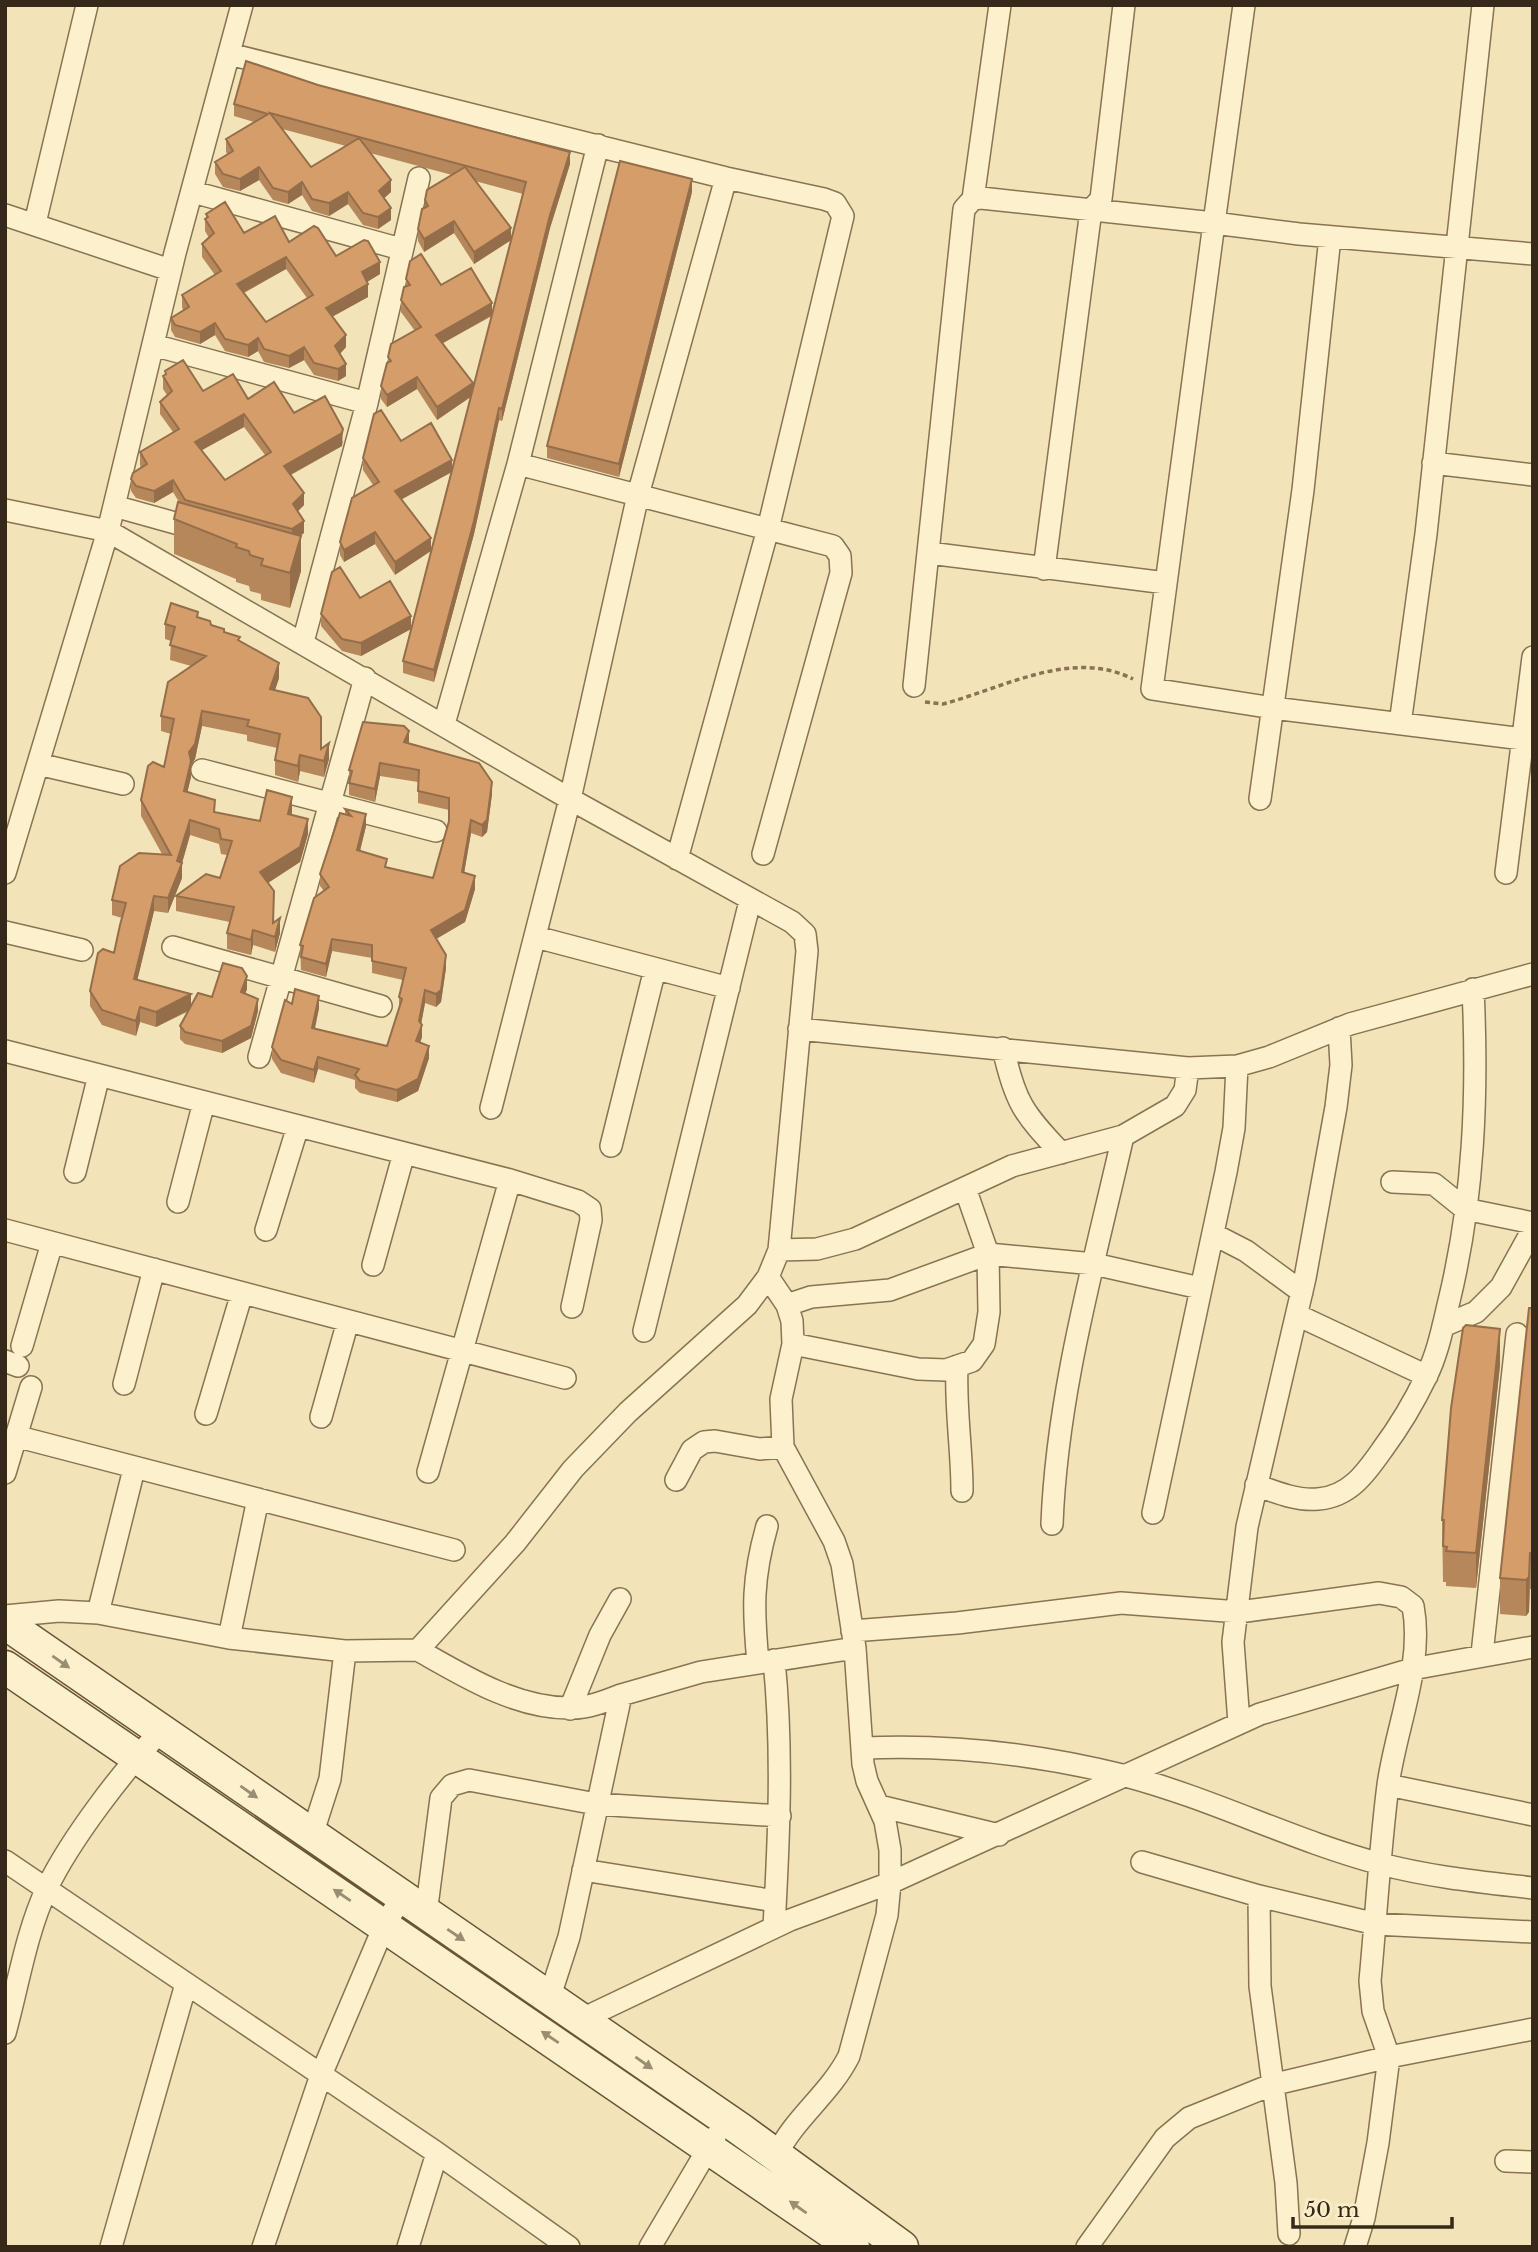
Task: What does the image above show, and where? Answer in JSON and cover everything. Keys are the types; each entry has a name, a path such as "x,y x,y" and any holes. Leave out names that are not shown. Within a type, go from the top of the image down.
{"street":[{"path":"35,223 87,5"},
{"path":"5,873 108,531 170,270 242,5"},
{"path":"914,686 964,209 972,200 1000,5"},
{"path":"1044,569 1091,210 1101,199 1124,5"},
{"path":"1244,5 1152,689 1273,708 1523,739"},
{"path":"1400,724 1433,463 1483,5"},
{"path":"229,54 726,178 824,199 835,203 843,216 768,529 677,859"},
{"path":"444,724 518,464 598,145"},
{"path":"303,642 367,403 419,178"},
{"path":"491,1108 570,799 638,495 726,178"},
{"path":"193,192 401,249"},
{"path":"972,200 1091,210 1330,237 1533,254"},
{"path":"5,215 170,270"},
{"path":"1260,799 1303,490 1330,237"},
{"path":"153,345 367,403"},
{"path":"1433,463 1533,475"},
{"path":"518,464 833,546 840,556 841,573 763,854"},
{"path":"114,506 219,535"},
{"path":"5,510 108,531 570,799 792,922 805,934 807,951 779,1251 768,1277 747,1305 628,1412 573,1469 515,1543 418,1650"},
{"path":"929,553 1166,583"},
{"path":"298,556 324,564"},
{"path":"1506,873 1533,657"},
{"path":"259,1057 365,678"},
{"path":"38,764 123,784"},
{"path":"202,770 330,801 436,831"},
{"path":"644,1331 750,901"},
{"path":"5,933 82,950"},
{"path":"536,937 729,988"},
{"path":"173,947 381,1006"},
{"path":"611,1146 655,969"},
{"path":"799,1029 1188,1068 1237,1066 1339,1028 1533,974"},
{"path":"1256,1485 1286,1496 1318,1499 1345,1491 1364,1476 1396,1431 1427,1376 1456,1274 1474,1153 1477,1077 1474,989"},
{"path":"1239,1723 1233,1642 1239,1612 1247,1527 1302,1292 1336,1107 1341,1065 1339,1028"},
{"path":"1003,1048 1011,1084 1024,1114 1061,1153"},
{"path":"5,1051 510,1180 578,1201 590,1209 591,1220 572,1307"},
{"path":"1153,1513 1234,1128 1237,1066"},
{"path":"779,1251 817,1249 855,1239 1012,1166 1124,1136 1175,1106 1185,1090 1188,1068"},
{"path":"75,1172 99,1075"},
{"path":"178,1202 204,1102"},
{"path":"266,1230 298,1126"},
{"path":"1052,1524 1055,1462 1094,1264 1124,1136"},
{"path":"373,1265 404,1153"},
{"path":"428,1472 510,1180"},
{"path":"1392,1182 1434,1184 1465,1209 1533,1223"},
{"path":"793,1344 918,1369 946,1370 972,1361 984,1344 989,1312 988,1254 965,1188"},
{"path":"1443,1326 1476,1312 1502,1287 1533,1229"},
{"path":"5,1230 565,1378"},
{"path":"1213,1234 1246,1251 1302,1292"},
{"path":"15,1358 52,1243"},
{"path":"787,1305 811,1297 890,1290 988,1254 1094,1264 1200,1288"},
{"path":"124,1384 154,1269"},
{"path":"768,1277 787,1305 792,1321 793,1344 781,1399 783,1447 834,1541 842,1564 854,1639 867,1782 879,1806 890,1850 887,1915 849,2056 841,2073 796,2123 776,2156"},
{"path":"206,1414 242,1293"},
{"path":"1297,1315 1427,1376"},
{"path":"321,1417 348,1321"},
{"path":"1482,1654 1517,1334"},
{"path":"957,1366 955,1403 962,1461 962,1491"},
{"path":"5,1473 31,1387"},
{"path":"15,1436 454,1550"},
{"path":"676,1480 692,1450 704,1442 760,1449 783,1447"},
{"path":"98,1613 134,1469"},
{"path":"229,1638 258,1499"},
{"path":"767,1526 756,1563 752,1604 780,1725 780,1816 774,1927"},
{"path":"5,1616 59,1611 98,1613 229,1638 345,1651 418,1650 467,1678 524,1701 570,1709 614,1704 701,1672 766,1662 854,1639 957,1623 1121,1603 1239,1612 1379,1593 1401,1597 1413,1606 1416,1624 1412,1669 1388,1785 1370,1981 1373,2011 1389,2057 1364,2218 1355,2247"},
{"path":"570,1709 600,1635 620,1599"},
{"path":"5,1623 580,2020 853,2247"},
{"path":"580,2020 774,1927 890,1883 1260,1714 1412,1669 1482,1654 1533,1647"},
{"path":"312,1835 330,1779 345,1651"},
{"path":"5,1667 385,1924 718,2133 776,2156 902,2247"},
{"path":"550,1999 569,1937 614,1704"},
{"path":"5,2034 35,1921 47,1889 136,1757 161,1731"},
{"path":"863,1748 922,1745 990,1750 1127,1776 1382,1864 1440,1876 1533,1888"},
{"path":"263,2247 321,2075 385,1924 414,1906 441,1798 452,1785 470,1780 596,1804 780,1816"},
{"path":"1388,1785 1533,1815"},
{"path":"879,1806 999,1835"},
{"path":"5,1860 437,2153 546,2241 569,2247"},
{"path":"1142,1862 1259,1896 1376,1924 1533,1932"},
{"path":"583,1870 775,1901"},
{"path":"1259,1896 1260,1986 1286,2183 1289,2234"},
{"path":"111,2247 186,1984"},
{"path":"1087,2247 1165,2138 1189,2118 1271,2085 1389,2057 1533,2029"},
{"path":"650,2247 718,2133"},
{"path":"408,2247 437,2153"},
{"path":"1506,2161 1533,2162"}],"path":[{"path":"914,686 915,698 929,704 943,704 1049,671 1095,665 1121,673 1152,689"}],"building":[{"path":"246,61 318,85 570,152 550,215 502,409 499,408 474,521 434,670 403,661 526,182 270,113 311,167 359,138 391,180 379,191 391,208 378,217 363,213 348,192 329,203 312,199 302,182 288,192 273,188 259,167 240,179 223,174 215,162 233,151 226,139 268,114 234,104"},
{"path":"620,161 692,179 619,464 547,446"},
{"path":"465,167 511,228 474,252 454,221 424,239 418,229 422,209 428,206 425,200 427,190"},
{"path":"225,202 244,233 275,216 289,242 314,226 336,256 364,240 368,241 380,262 362,272 368,284 326,308 346,335 335,346 346,364 338,369 314,363 304,347 289,356 264,349 258,338 248,345 225,339 215,323 200,332 175,325 171,318 189,307 182,295 221,271 202,244 214,233 205,219 208,217 206,214","holes":["286,257 313,295 266,322 237,284"]},
{"path":"421,254 441,285 471,268 492,303 436,335 473,383 437,407 417,377 387,395 381,386 387,363 391,361 388,357 391,344 421,327 401,300 404,287 410,285 406,279 410,261"},
{"path":"183,360 203,391 233,374 248,399 274,382 294,413 325,396 343,429 342,433 284,466 304,493 293,504 304,521 292,529 185,500 173,480 154,491 136,486 131,479 133,473 147,464 140,452 179,429 160,402 172,391 163,376 165,371","holes":["244,414 271,452 225,480 195,442"]},
{"path":"381,410 401,441 431,423 452,460 395,491 431,538 395,562 375,532 344,550 340,542 352,498 379,482 363,458 374,414"},
{"path":"178,502 301,536 290,573 261,565 263,559 236,547 237,544 174,519"},
{"path":"340,567 360,598 390,581 411,616 361,643 342,639 321,614 332,572"},
{"path":"171,603 198,612 197,617 210,621 211,625 224,629 224,632 240,637 238,640 279,663 270,689 308,698 321,717 321,749 329,743 324,761 300,755 298,766 275,760 280,734 247,726 249,720 202,711 195,744 189,752 191,761 184,791 215,800 214,812 260,821 267,790 292,797 288,814 308,819 300,847 260,872 274,891 273,923 280,918 275,937 253,930 251,940 227,933 234,907 176,896 206,874 220,878 232,841 221,839 219,829 190,820 177,861 182,863 168,898 154,896 134,979 191,994 156,1012 140,1007 136,1021 102,1010 90,991 98,953 103,949 114,953 126,903 112,900 120,866 139,853 171,855 141,800 148,766 153,762 164,767 174,719 161,716 168,682 206,656 170,645 175,627 165,624"},
{"path":"363,722 404,726 409,731 404,742 479,763 492,782 487,820 482,825 471,820 462,872 475,876 465,910 431,930 446,955 441,990 436,994 425,990 419,1021 422,1025 416,1041 429,1046 418,1079 397,1090 360,1081 355,1075 359,1069 318,1057 314,1070 281,1060 272,1047 285,1000 292,1004 295,989 319,996 312,1028 387,1046 402,999 399,997 406,968 372,961 372,945 332,939 326,964 301,957 303,946 300,945 314,898 329,887 320,874 340,813 351,816 345,809 366,814 357,850 387,859 385,867 433,878 449,821 449,798 418,791 419,770 380,763 375,789 349,783 352,771 349,770"},
{"path":"223,963 242,968 247,976 241,992 258,999 251,1026 222,1041 185,1032 180,1026 198,993 212,997"},
{"path":"1529,1308 1533,1308 1533,1554 1530,1553 1529,1577 1526,1580 1500,1578"},
{"path":"1466,1325 1500,1329 1476,1553 1446,1551 1447,1547 1443,1546 1442,1520 1451,1408 1463,1328"}]}
